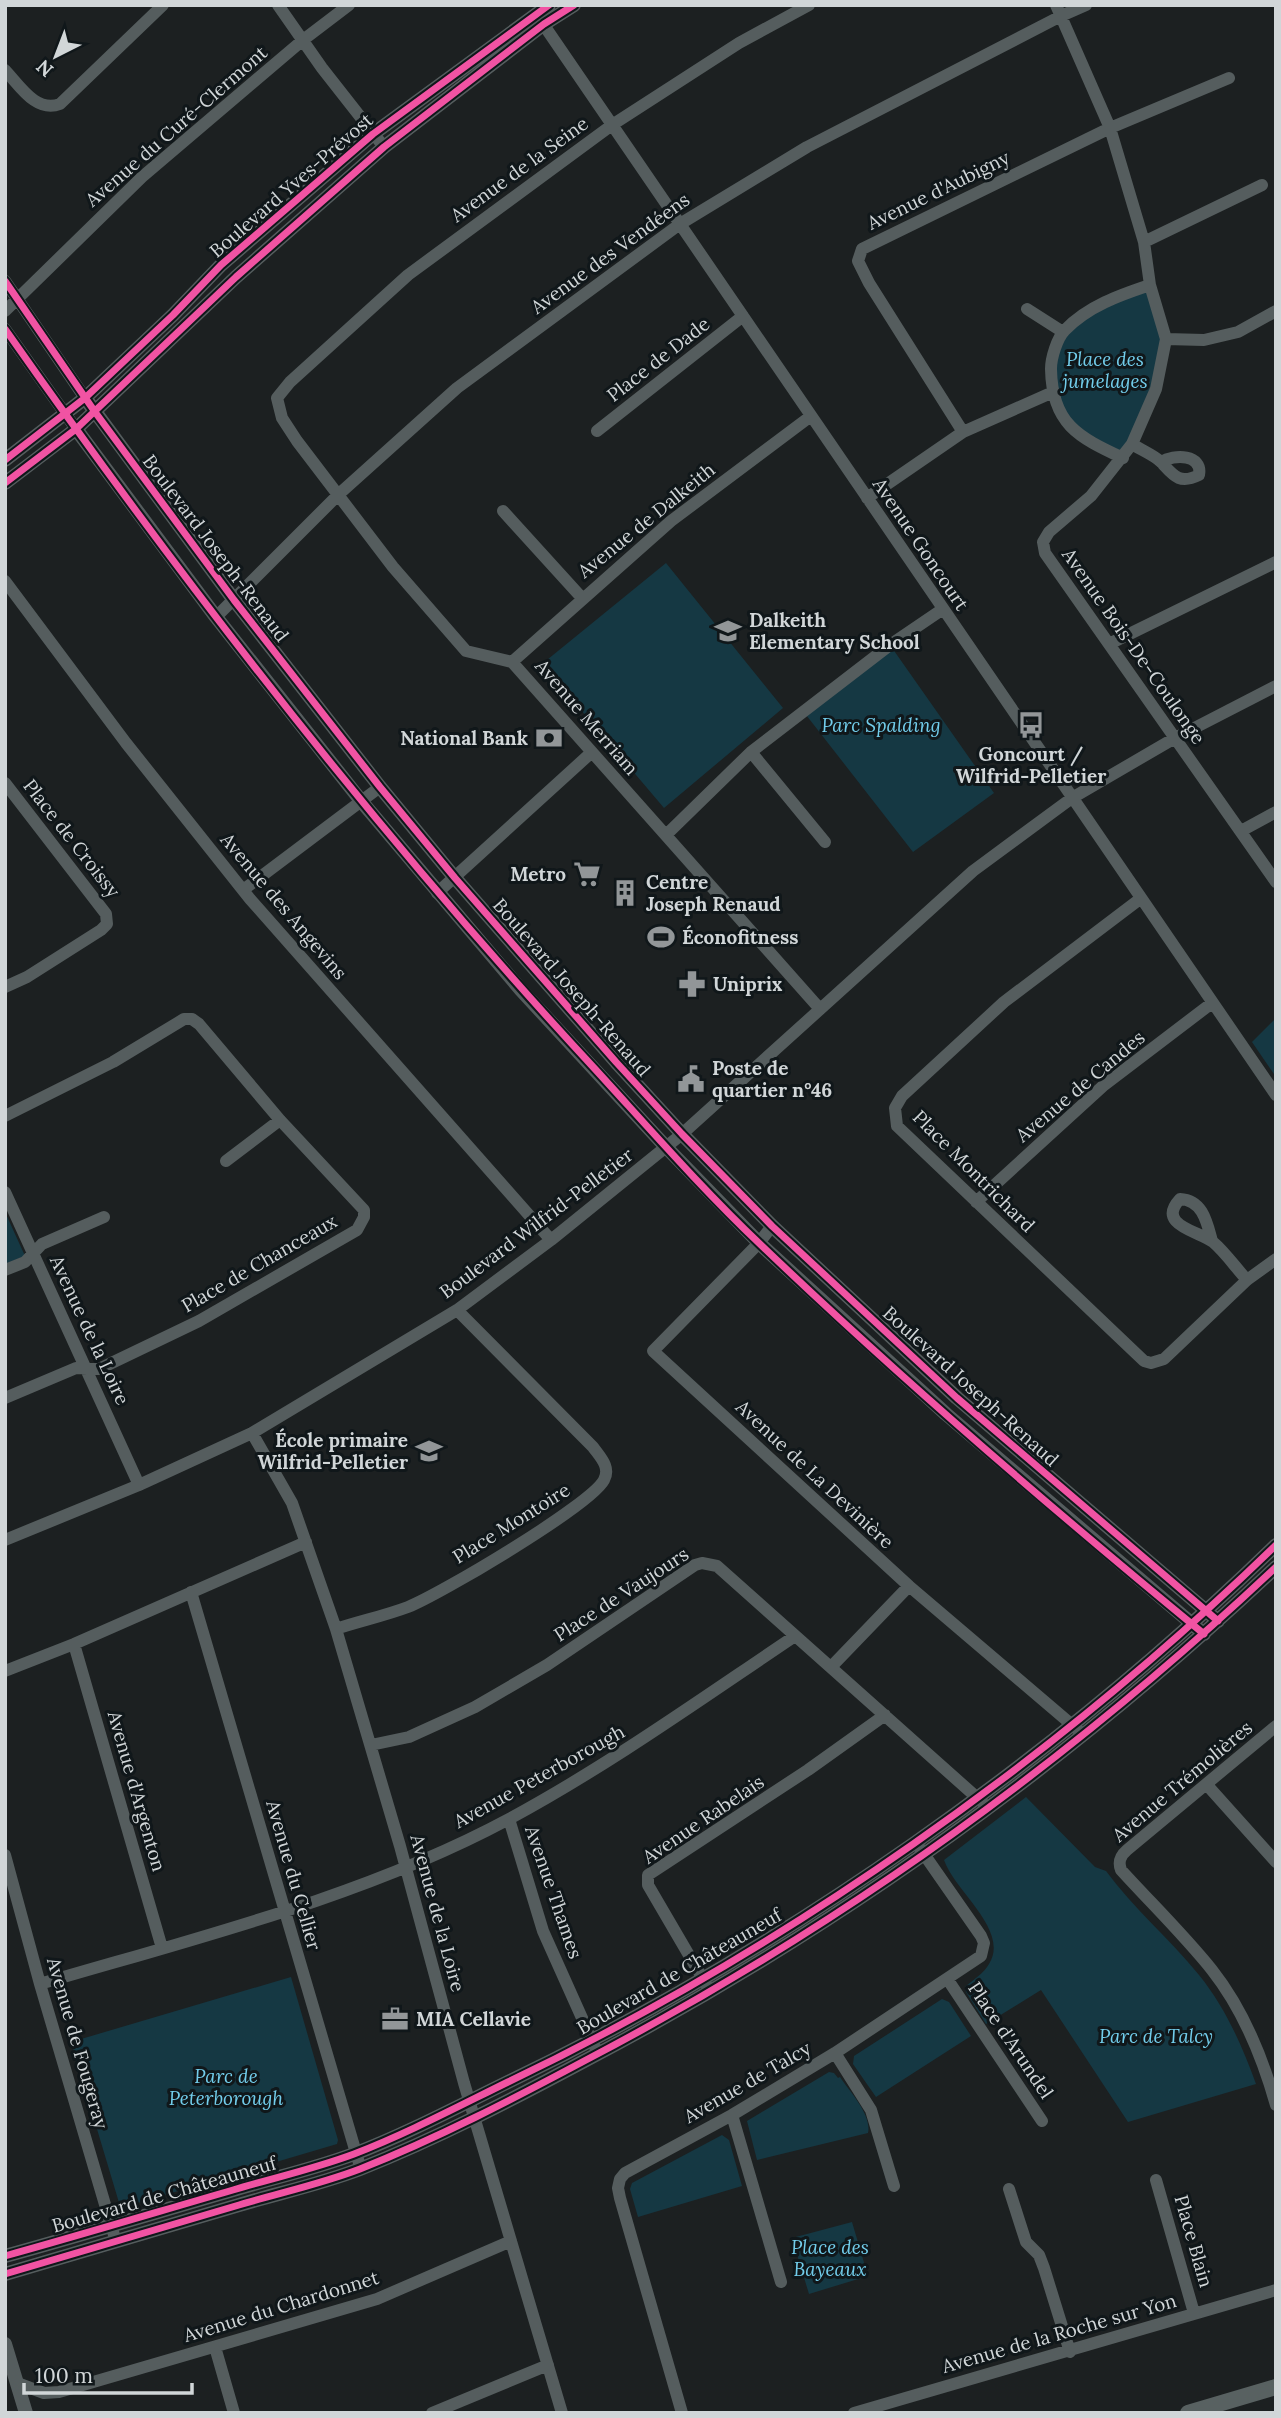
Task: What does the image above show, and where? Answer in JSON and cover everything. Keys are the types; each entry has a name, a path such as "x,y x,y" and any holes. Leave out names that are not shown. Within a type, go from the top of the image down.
{"main road":[{"path":"1188,2413 1276,2387"}],"street":[{"path":"5,70 37,104 52,107 60,104 163,5"},
{"path":"278,5 384,147"},
{"name":"Avenue du Curé-Clermont","path":"5,312 142,177 303,40 349,5"},
{"name":"Boulevard Yves-Prévost","path":"5,460 66,415 173,315 227,260 373,134 543,14 574,5"},
{"name":"Avenue de la Seine","path":"277,398 290,382 408,275 612,125 739,43 809,5"},
{"name":"Avenue des Vendéens","path":"216,617 339,494 457,388 680,224 807,147 1058,11 1086,5"},
{"name":"Avenue Bois-De-Coulonge","path":"1058,11 1110,128 1143,242 1150,285 1166,339 1156,388 1132,444 1091,496 1049,532 1043,542 1045,553 1276,882"},
{"name":"Boulevard Yves-Prévost","path":"5,482 76,429 240,274 384,147 543,14"},
{"name":"Avenue Goncourt","path":"543,14 612,125 1276,1095"},
{"name":"Avenue d'Aubigny","path":"962,432 869,283 858,261 862,249 1110,128 1229,78"},
{"path":"1143,242 1262,185"},
{"name":"Boulevard Yves-Prévost","path":"227,260 240,274"},
{"name":"Boulevard Joseph-Renaud","path":"5,281 95,412 234,600 380,787 455,878 616,1062 772,1226 957,1398 1218,1621"},
{"path":"1123,458 1086,441 1069,425 1051,393 1051,361 1063,332 1095,307 1150,285"},
{"path":"1027,309 1063,332"},
{"path":"1166,339 1203,340 1238,332 1276,311"},
{"name":"Place de Dade","path":"597,431 743,316"},
{"name":"Boulevard Joseph-Renaud","path":"5,329 216,617 362,802 521,990 759,1243 946,1414 1204,1634"},
{"path":"867,498 962,432 1051,393"},
{"name":"Avenue Merriam","path":"277,398 282,418 297,441 393,567 466,651 512,662 820,1009"},
{"name":"Avenue de Dalkeith","path":"512,662 671,521 811,416"},
{"path":"1132,444 1161,462"},
{"path":"503,511 582,598"},
{"path":"1109,644 1276,562"},
{"name":"Avenue des Angevins","path":"5,581 126,743 243,890 551,1240"},
{"path":"666,835 751,752 879,653 943,608"},
{"name":"Boulevard Wilfrid-Pelletier","path":"5,1540 139,1485 252,1433 457,1310 551,1240 682,1134 973,871 1072,798 1175,738 1276,686"},
{"path":"438,893 592,752"},
{"path":"751,752 825,842"},
{"name":"Place de Croissy","path":"5,783 106,915 107,924 27,977 5,986"},
{"path":"243,890 380,787"},
{"path":"1241,831 1276,813"},
{"name":"Place Montrichard","path":"1140,899 1004,1002 902,1096 895,1108 897,1126 1144,1361 1151,1363 1164,1359 1247,1280 1276,1259"},
{"path":"521,990 538,974"},
{"name":"Avenue de Candes","path":"976,1202 1103,1086 1212,1003"},
{"name":"Place de Chanceaux","path":"5,1116 113,1062 184,1019 192,1019 280,1120 364,1210 364,1217 357,1230 199,1321 99,1369 86,1368"},
{"path":"601,1076 616,1062"},
{"path":"226,1161 280,1120"},
{"name":"Avenue de la Loire","path":"5,1192 139,1485"},
{"path":"5,1270 24,1262 42,1244 104,1217"},
{"name":"Avenue de La Devinière","path":"772,1226 759,1243 653,1351 909,1586 1083,1735"},
{"path":"1212,1241 1247,1280"},
{"name":"Place Montoire","path":"336,1629 410,1606 481,1567 571,1510 594,1492 606,1478 605,1464 593,1447 457,1310"},
{"path":"5,1398 76,1368 86,1368"},
{"name":"Avenue de la Loire","path":"252,1433 292,1503 336,1629 562,2413"},
{"path":"5,1671 74,1644 306,1542"},
{"name":"Boulevard de Châteauneuf","path":"5,2274 360,2168 476,2117 595,2047 811,1912 915,1841 1072,1724 1192,1624 1276,1545"},
{"name":"Place de Vaujours","path":"371,1745 409,1737 475,1707 547,1665 702,1563 718,1566 989,1808"},
{"name":"Boulevard de Châteauneuf","path":"5,2256 355,2154 711,1992 820,1925 989,1808 1083,1735 1204,1634 1276,1567"},
{"path":"831,1667 909,1586"},
{"name":"Avenue du Cellier","path":"191,1592 360,2168"},
{"name":"Avenue Peterborough","path":"40,1984 284,1911 404,1867 509,1819 626,1750 795,1636"},
{"name":"Avenue d'Argenton","path":"74,1644 162,1948"},
{"name":"Avenue Rabelais","path":"711,1992 648,1885 648,1875 808,1770 885,1715"},
{"name":"Avenue Trémolières","path":"1276,1726 1122,1855 1119,1862 1120,1868 1213,1970 1246,2028 1276,2105"},
{"path":"1207,1785 1276,1862"},
{"name":"Avenue Thames","path":"509,1819 542,1931 595,2047"},
{"name":"Avenue de Talcy","path":"682,2413 618,2188 620,2179 625,2173 732,2115 835,2053 977,1961 984,1943 981,1937 915,1841"},
{"name":"Avenue de Fougeray","path":"5,1855 116,2241"},
{"name":"Place d'Arundel","path":"948,1980 1042,2121"},
{"path":"835,2053 871,2110 894,2186"},
{"path":"732,2115 781,2282"},
{"name":"Place Blain","path":"1156,2180 1194,2313"},
{"path":"1009,2189 1026,2242 1040,2255 1069,2352"},
{"name":"Avenue du Chardonnet","path":"17,2383 38,2392 53,2393 215,2347 377,2299 511,2241"},
{"name":"Avenue de la Roche sur Yon","path":"854,2413 1276,2290"},
{"path":"5,2344 26,2413"},
{"path":"215,2347 234,2413"},
{"path":"432,2413 548,2365"}],"green space":[{"name":"Place des jumelages","path":"1150,285 1166,339 1156,389 1123,458 1086,441 1051,393 1063,332"},
{"path":"666,563 783,708 664,808 542,664"},
{"name":"Parc Spalding","path":"890,645 994,793 913,852 803,711"},
{"path":"1276,1018 1276,1077 1252,1042"},
{"path":"5,1212 25,1256 5,1264"},
{"name":"Parc de Talcy","path":"1026,1797 1095,1867 1106,1871 1199,1975 1232,2027 1256,2084 1128,2122 1041,1990 986,2024 965,1987 989,1964 994,1951 992,1938 987,1925 944,1860"},
{"name":"Parc de Peterborough","path":"291,1977 337,2144 120,2206 71,2042"},
{"path":"942,1999 949,2002 971,2036 876,2097 853,2064 854,2056"},
{"path":"829,2072 840,2077 859,2104 867,2119 868,2133 757,2160 747,2121"},
{"path":"722,2135 729,2140 742,2186 638,2217 630,2189 632,2183"},
{"name":"Place des Bayeaux","path":"852,2222 868,2276 809,2294 792,2238"}],"cycle path":[{"path":"5,460 85,398 173,315 221,265 373,134 549,5"},
{"path":"5,483 76,429 236,277 384,147 544,24 574,5"},
{"path":"5,281 95,412 234,600 380,787 455,878 616,1062 772,1226 957,1398 1218,1621"},
{"path":"5,329 143,521 287,709 515,981 676,1158 739,1224 868,1345 1034,1492 1204,1634"},
{"path":"5,2256 354,2154 431,2120 611,2030 714,1972 815,1910 1010,1774 1191,1624 1276,1545"},
{"path":"5,2274 360,2169 503,2103 680,2009 771,1955 860,1897 1033,1774 1116,1708 1276,1567"}],"place":[{"name":"Dalkeith Elementary School","path":"728,631"},
{"name":"Goncourt / Wilfrid-Pelletier","path":"1031,725"},
{"name":"National Bank","path":"549,738"},
{"name":"Metro","path":"587,874"},
{"name":"Centre Joseph Renaud","path":"625,893"},
{"name":"Éconofitness","path":"661,937"},
{"name":"Uniprix","path":"692,984"},
{"name":"Poste de quartier n°46","path":"691,1079"},
{"name":"École primaire Wilfrid-Pelletier","path":"429,1451"},
{"name":"MIA Cellavie","path":"395,2019"}]}
